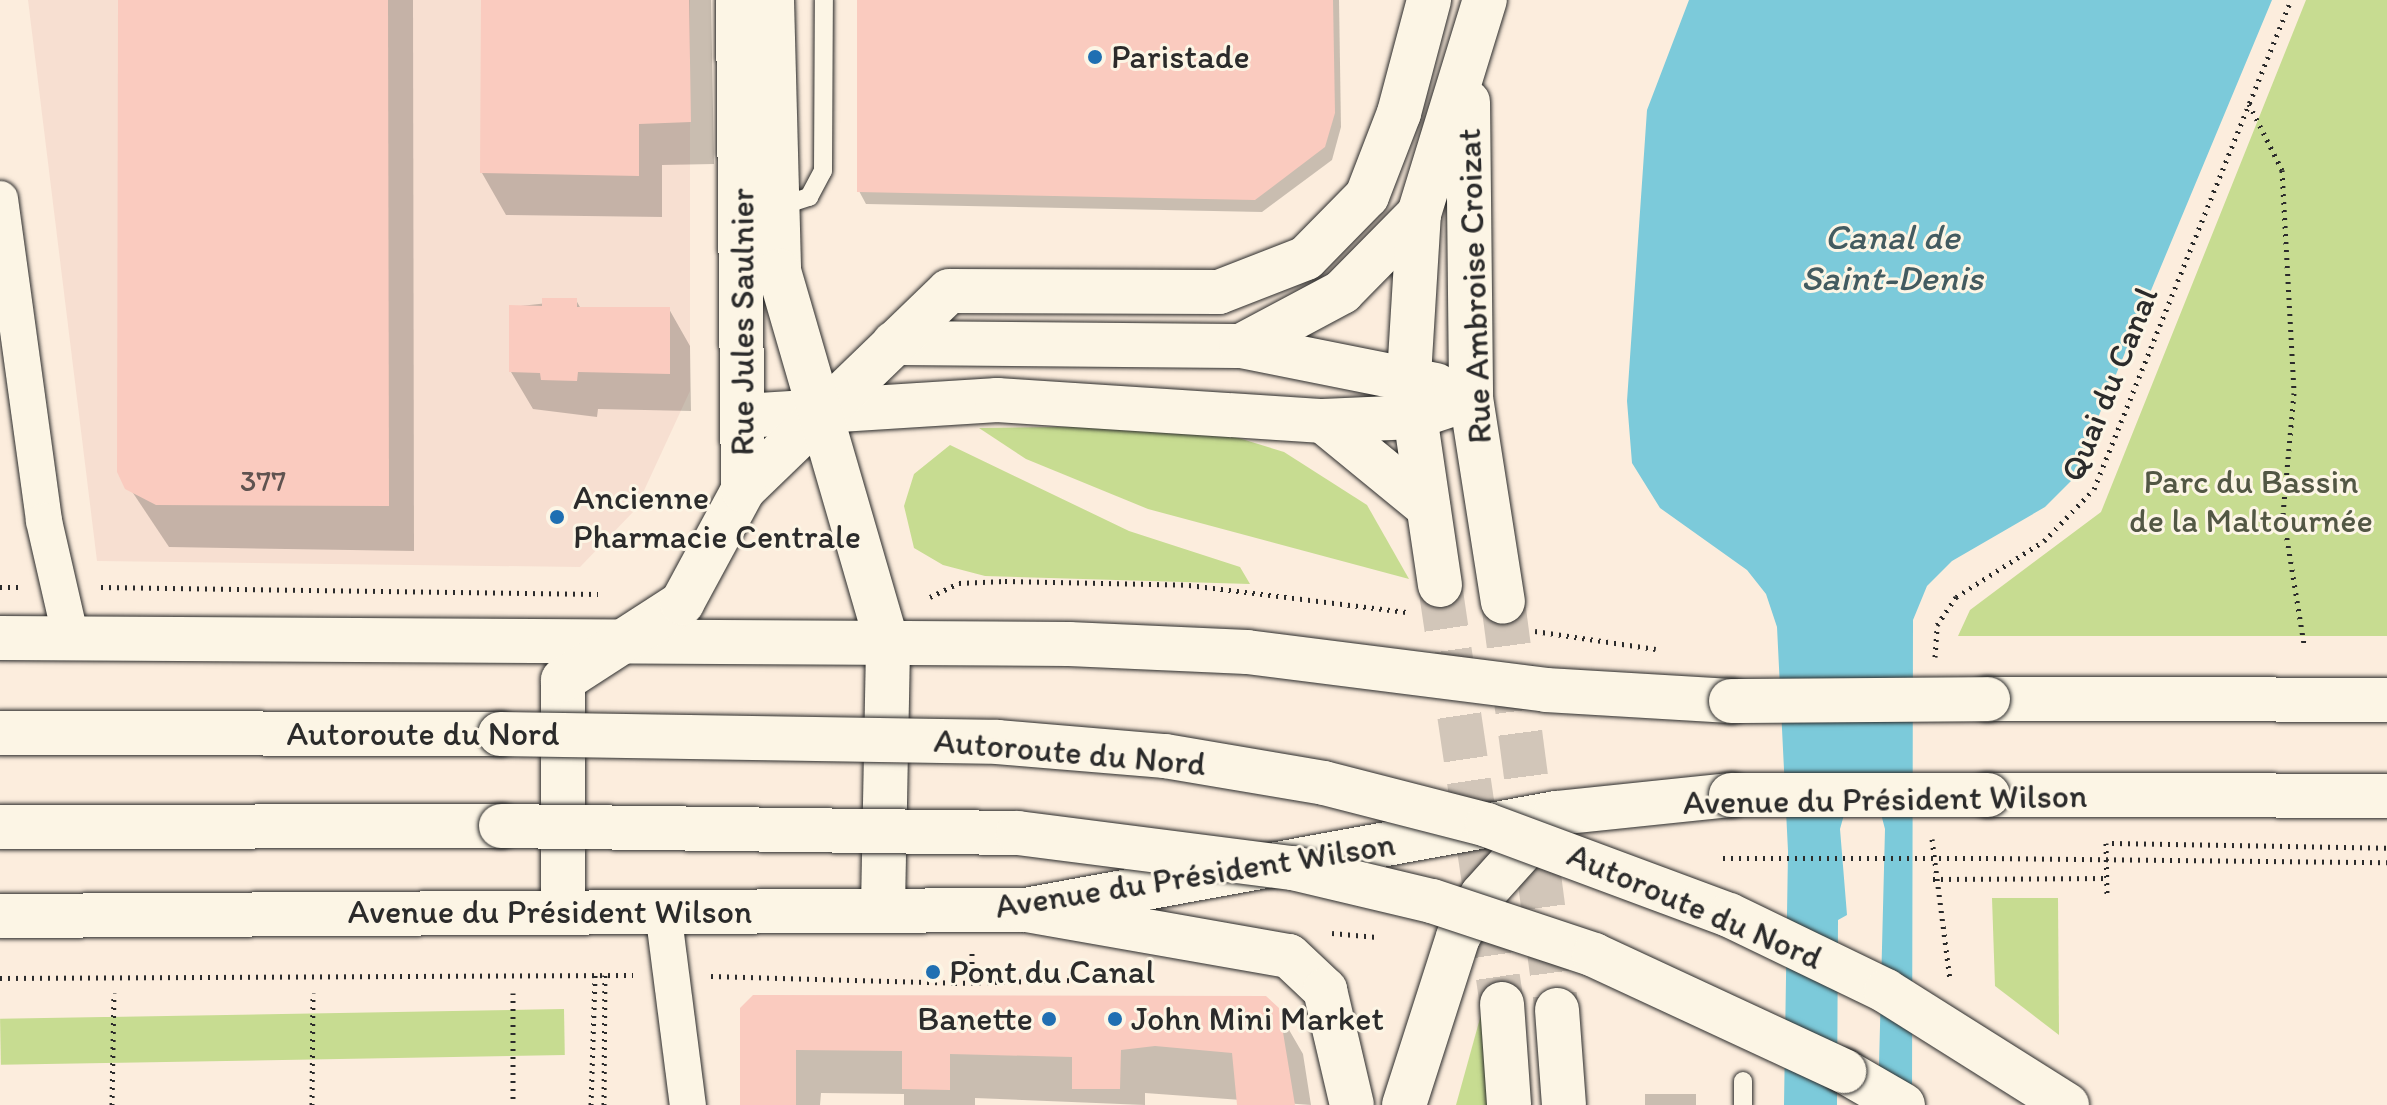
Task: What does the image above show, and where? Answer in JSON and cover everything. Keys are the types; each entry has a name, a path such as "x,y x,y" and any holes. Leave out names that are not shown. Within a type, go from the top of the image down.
{"main road":[{"name":"Rue Jules Saulnier","path":"563,912 563,680 682,603 743,490 738,0"},
{"name":"Rue Jules Saulnier","path":"772,0 779,271 888,647 883,910"},
{"path":"743,490 949,291 1219,292 1306,258 1367,196 1399,113 1429,0"},
{"name":"Rue Ambroise Croizat","path":"1432,600 1428,507 1412,396 1419,214 1485,0"},
{"name":"Rue Ambroise Croizat","path":"1467,63 1471,398 1516,616"},
{"path":"1241,346 1342,292 1419,214"},
{"path":"894,343 1241,346 1412,396 1471,398"},
{"path":"744,416 997,400 1323,421 1412,396"},
{"path":"1323,421 1428,507"},
{"path":"0,638 888,647 1069,644 1247,652 1546,690 1731,701 2387,700"},
{"name":"Autoroute du Nord","path":"0,733 500,734 997,742 1165,756 1338,786 1571,852 1729,915 1886,991 2067,1105"},
{"name":"Avenue du Président Wilson","path":"0,916 1025,910 1556,813 1731,795 2387,796"},
{"path":"1404,1105 1458,937 1482,895 1556,813"},
{"path":"0,827 501,826 1004,832 1293,868 1432,901 1594,955 1753,1022 1903,1105"},
{"path":"1025,910 1289,956 1325,990 1352,1105"},
{"path":"1502,1004 1509,1105"},
{"path":"1557,1010 1564,1105"}],"street":[{"path":"0,199 59,587 71,639"},
{"path":"663,911 688,1105"}],"lane":[{"path":"776,208 809,197 823,171 824,0"},
{"path":"1743,1081 1743,1105"}],"path":[{"name":"Quai du Canal","path":"1935,667 1937,625 1956,597 2044,541 2094,489 2291,0"},
{"path":"2249,104 2282,170 2294,393 2283,514 2304,644"},
{"path":"928,598 959,583 1005,581 1189,585 1432,600"},
{"path":"0,587 581,589 606,597"},
{"path":"1516,616 1668,650"},
{"path":"1933,825 1933,879 1951,991"},
{"path":"2091,843 2387,848"},
{"path":"2106,843 2107,894"},
{"path":"1723,858 2107,857 2387,862"},
{"path":"1933,879 2107,878"},
{"path":"1321,933 1391,938"},
{"name":"Avenue du Président Wilson","path":"0,978 595,975 591,1105"},
{"path":"604,1105 605,975"},
{"name":"Avenue du Président Wilson","path":"724,977 955,983 1145,978"},
{"path":"112,1105 114,993"},
{"path":"312,1105 313,993"},
{"path":"513,993 513,1105"}],"shaded area":[{"path":"28,0 690,0 690,391 635,510 580,567 97,561"}],"green space":[{"name":"Parc du Bassin de la Maltournée","path":"2306,0 2387,0 2387,636 1958,636 1970,610 2101,512"},
{"path":"1196,425 1284,452 1367,505 1409,579 1148,509 1026,459 979,428"},
{"path":"950,445 1129,531 1240,567 1250,584 985,576 943,565 914,548 904,506 914,474"},
{"path":"1992,898 2058,898 2059,1035 1995,986"},
{"path":"1487,993 1491,1105 1456,1105"},
{"path":"564,1009 565,1055 1,1065 0,1019"}],"water":[{"name":"Canal de Saint-Denis","path":"1689,0 2272,0 2072,480 2045,507 1952,561 1927,586 1913,620 1912,1105 1878,1105 1885,829 1872,780 1854,779 1840,829 1847,915 1838,920 1837,1105 1784,1105 1788,851 1777,627 1766,594 1747,570 1660,508 1632,463 1627,401 1647,110"}],"building":[{"path":"118,0 388,0 389,506 156,505 125,489 117,472"},
{"path":"481,0 689,0 691,122 639,124 639,176 480,173"},
{"name":"Paristade","path":"857,0 1333,0 1335,113 1325,147 1255,200 857,192"},
{"path":"542,298 577,298 577,307 670,307 670,374 578,372 577,381 541,380 540,373 509,372 509,305 542,306"},
{"path":"753,995 1266,996 1279,1008 1295,1105 1237,1105 1232,1053 1155,1046 1121,1050 1120,1089 1072,1089 1072,1057 950,1054 950,1090 902,1089 902,1051 796,1050 796,1105 740,1105 740,1008"}],"tunnel":[{"path":"1440,585 1502,1004"},
{"path":"1503,602 1557,1010"}],"place":[{"name":"Paristade","path":"1095,57"},
{"name":"Ancienne Pharmacie Centrale","path":"557,517"},
{"name":"Pont du Canal","path":"933,972"},
{"name":"Banette","path":"1049,1019"},
{"name":"John Mini Market","path":"1115,1019"}]}
